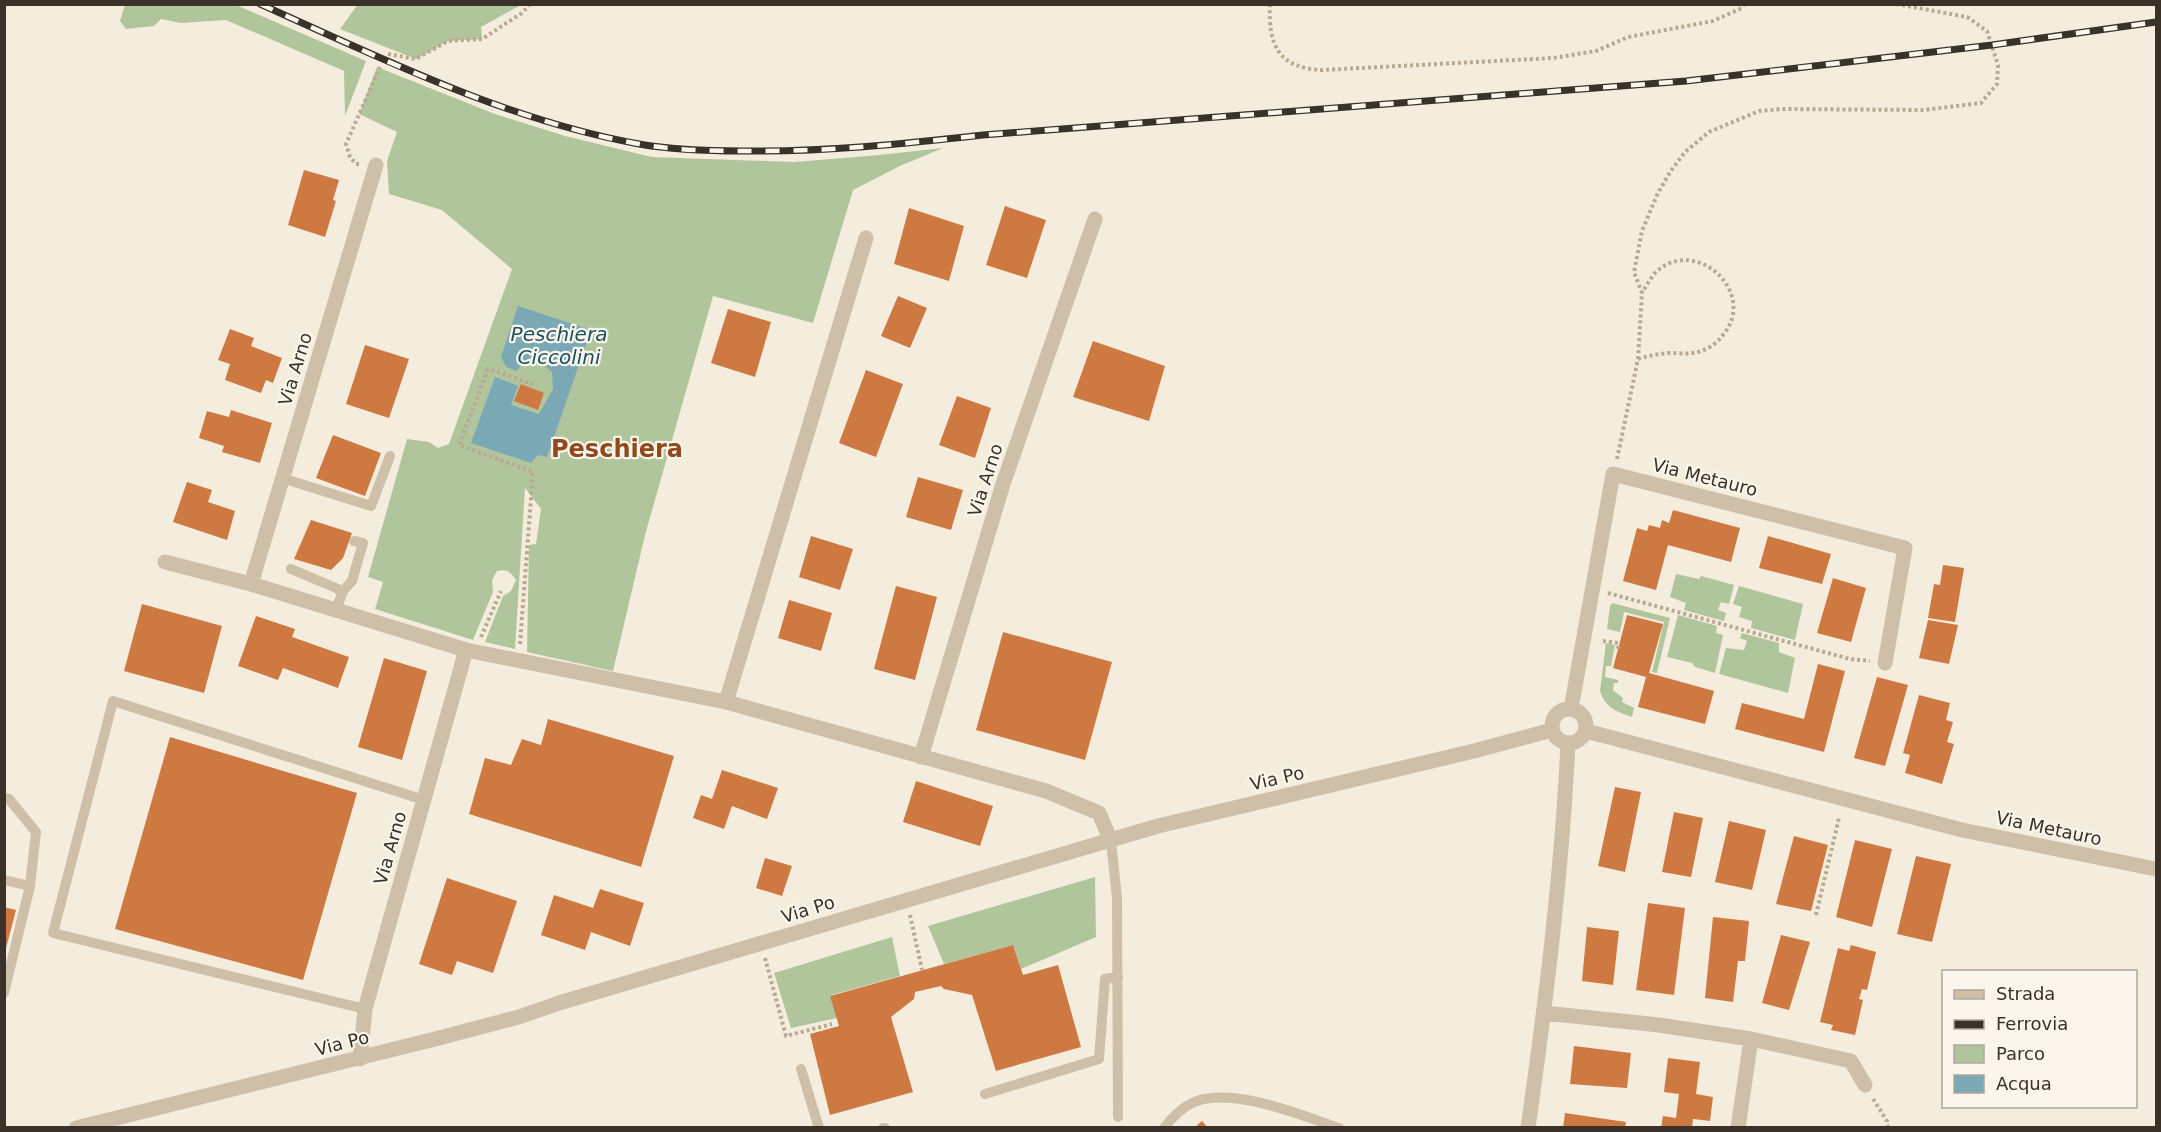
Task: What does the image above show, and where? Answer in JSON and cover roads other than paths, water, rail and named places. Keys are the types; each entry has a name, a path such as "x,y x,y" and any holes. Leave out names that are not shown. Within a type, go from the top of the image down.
{"street":[{"name":"Via Arno","path":"251,584 376,165"},
{"name":"Via Arno","path":"921,757 1003,484 1095,219"},
{"path":"726,702 866,238"},
{"name":"Via Metauro","path":"1571,709 1613,474 1905,548 1885,663"},
{"path":"165,561 251,584 471,651 726,702 1046,791 1099,813 1112,841"},
{"name":"Via Arno","path":"360,1059 365,1009 424,800 471,651"},
{"path":"1571,709 1582,715 1586,731 1579,740 1568,744 1558,740 1551,725 1556,714 1571,709"},
{"name":"Via Po","path":"76,1128 360,1059 519,1017 559,1003 1158,826 1474,751 1552,730"},
{"name":"Via Metauro","path":"1586,731 1962,830 2157,869"},
{"path":"1528,1128 1544,1013 1565,802 1568,744"},
{"path":"1544,1013 1659,1025 1751,1039 1851,1061 1865,1085"},
{"path":"1738,1128 1751,1039"}],"lane":[{"path":"282,478 371,506 390,456"},
{"path":"336,610 343,591 352,582 363,543 354,542"},
{"path":"291,569 343,591"},
{"path":"365,1009 53,933 113,701 424,800"},
{"path":"4,798 9,799 36,832 30,886 4,993"},
{"path":"1112,841 1117,898 1118,1117"},
{"path":"4,880 30,886"},
{"path":"985,1094 1099,1059 1105,979 1118,977"},
{"path":"801,1069 819,1128"},
{"path":"1164,1128 1170,1119 1196,1101 1224,1097 1280,1107 1339,1128"}],"water":[{"name":"Peschiera Ciccolini","path":"518,306 591,330 547,457 538,455 531,463 471,443 495,377 518,386 511,405 539,414 553,389 552,372 540,362 524,362 517,371 506,367 501,357"}],"railway":[{"path":"260,4 446,86 541,120 639,144 678,149 730,151 863,147 983,135 1686,81 1992,45 2156,22"}],"district":[{"name":"Peschiera","path":"617,449"}]}
